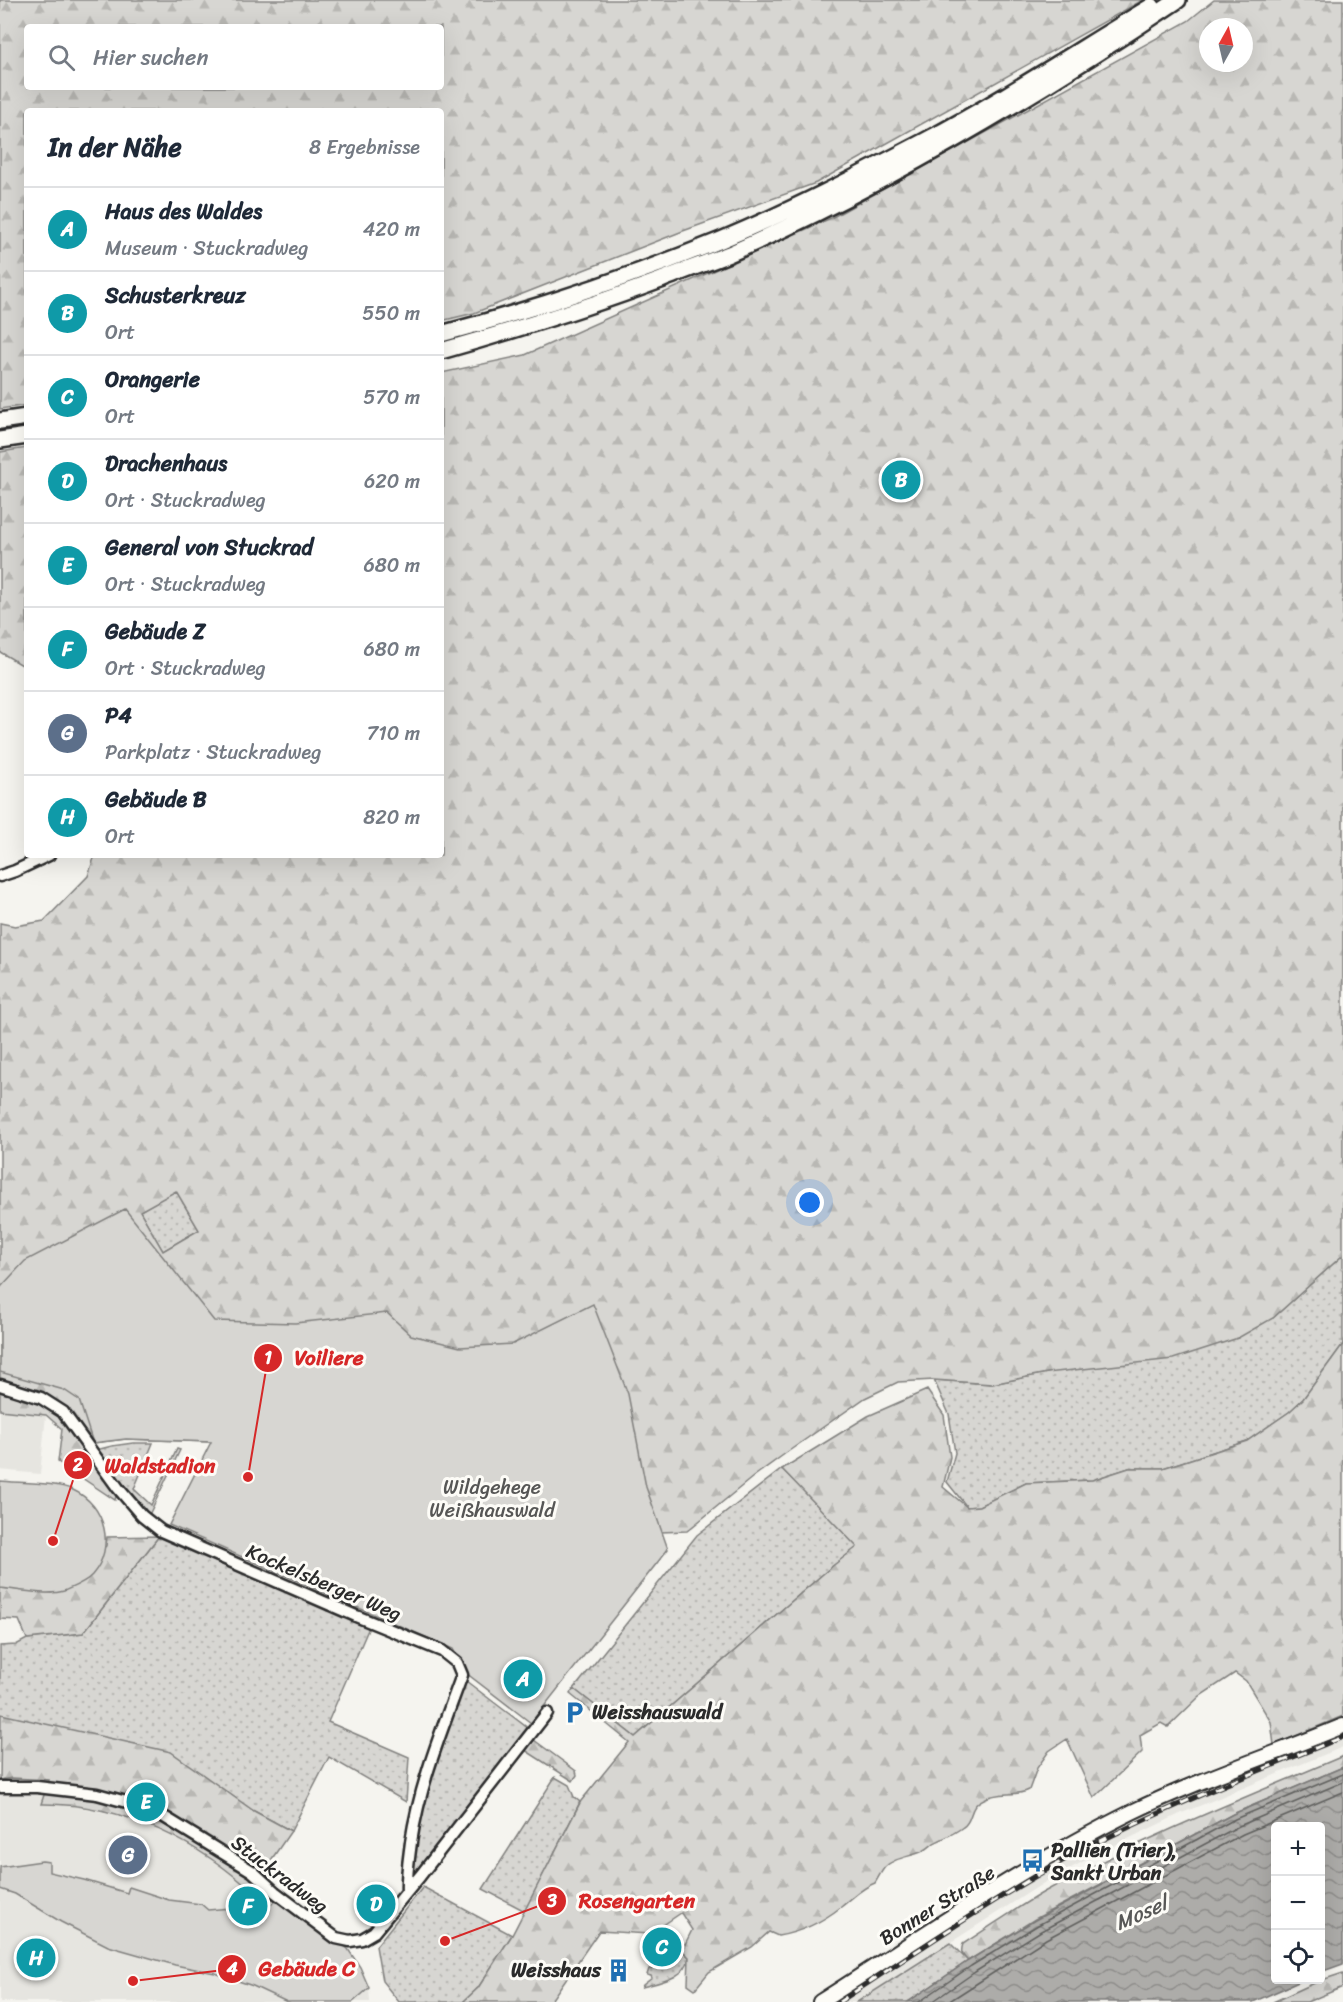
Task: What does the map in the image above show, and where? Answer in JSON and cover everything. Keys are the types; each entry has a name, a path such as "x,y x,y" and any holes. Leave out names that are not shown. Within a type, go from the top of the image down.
{"highway":[{"path":"444,333 481,324 610,282 721,240 789,209 927,140 1162,0"},
{"path":"444,350 611,298 727,255 799,222 997,116 1178,0"},
{"path":"0,421 24,417"},
{"path":"0,440 24,436"}],"main road":[{"name":"Bonner Straße","path":"820,2002 1047,1859 1134,1811 1343,1726"}],"street":[{"path":"0,876 15,872 43,858"},
{"name":"Kockelsberger Weg","path":"0,1385 40,1398 63,1412 141,1516 161,1531 442,1651 457,1663 462,1675 428,1767 415,1820 406,1878 407,1892"},
{"name":"Stuckradweg","path":"0,1787 37,1787 97,1794 161,1815 252,1871 275,1892 336,1938 350,1941 368,1937 407,1892 547,1713"}],"shaded area":[{"path":"0,1410 46,1415 40,1474 0,1470"},
{"path":"1343,1733 1343,1747 1182,1813 1109,1848 1050,1879 857,2002 832,2002 1045,1867 1078,1849 1181,1799"},
{"path":"0,1791 44,1791 42,1803 58,1803 126,1817 167,1833 196,1849 242,1882 259,1898 278,1898 348,1949 360,1967 369,1988 370,2002 0,2002"}],"green space":[{"path":"0,0 1143,0 816,183 683,231 474,313 444,320 444,108 24,108 24,405 0,409"},
{"path":"1214,0 1343,0 1343,1255 1273,1318 1238,1338 1173,1359 1047,1373 992,1384 934,1380 898,1382 865,1398 786,1453 687,1531 634,1533 212,1442 126,1439 93,1443 87,1447 118,1490 115,1500 58,1462 62,1429 46,1415 0,1410 0,923 15,926 44,921 88,876 94,858 444,858 444,372 525,355 831,218 1188,21","holes":["176,1191 199,1230 163,1251 140,1211"]},
{"path":"24,448 24,666 0,652 0,452"},
{"path":"176,1190 199,1230 163,1251 140,1211"},
{"name":"Wildgehege Weißhauswald","path":"125,1209 214,1321 295,1323 387,1313 411,1335 460,1347 513,1344 593,1304 628,1394 646,1487 668,1549 531,1723 466,1673 453,1649 169,1525 211,1442 126,1439 93,1443 79,1400 64,1390 0,1372 0,1288 25,1261"},
{"path":"1343,1255 1343,1344 1303,1399 1289,1412 1247,1441 1163,1468 1129,1468 1092,1480 1026,1483 979,1506 967,1507 947,1482 955,1453 949,1414 934,1380 992,1384 1047,1373 1273,1318"},
{"path":"1343,1344 1343,1716 1274,1745 1271,1722 1246,1681 1235,1673 1200,1696 1168,1727 1161,1723 1140,1735 1142,1752 1094,1798 1067,1739 1049,1751 1037,1768 1029,1790 984,1799 975,1806 969,1821 963,1827 925,1850 889,1864 875,1883 861,1890 827,1917 811,1926 787,1934 778,1936 769,1932 752,1947 709,1972 695,1989 688,1984 689,1957 682,1950 692,1930 681,1913 650,1934 599,1931 550,2002 463,2002 478,1988 512,1935 581,1801 629,1742 570,1694 574,1689 635,1737 857,1547 782,1469 868,1416 927,1390 944,1415 950,1457 943,1487 967,1507 979,1506 1026,1483 1092,1480 1129,1468 1163,1468 1247,1441 1289,1412 1303,1399"},
{"path":"133,1443 153,1443 134,1489 151,1505 177,1449 180,1450 148,1517 96,1450"},
{"path":"782,1469 858,1547 830,1568 635,1737 574,1689 697,1535"},
{"path":"0,1481 66,1487 84,1497 93,1506 100,1516 105,1540 104,1552 99,1564 89,1578 64,1591 50,1593 0,1588"},
{"path":"159,1536 370,1625 328,1722 409,1757 406,1802 329,1757 291,1831 254,1811 0,1714 0,1646 16,1645 27,1639 83,1633"},
{"path":"159,1536 83,1633 27,1639 19,1620 0,1619 0,1588 52,1593 106,1546 107,1537"},
{"path":"466,1681 529,1729 410,1880 419,1820 433,1766"},
{"path":"1,1714 171,1752 254,1811 291,1831 256,1882 259,1898 212,1860 186,1843 159,1830 102,1810 72,1805 41,1804 49,1780 12,1778 0,1780"},
{"path":"534,1740 576,1771 577,1775 573,1781 525,1750"},
{"path":"1343,1756 1343,1767 1233,1814 1035,1919 968,1961 963,1955 963,1944 1034,1898 1080,1873 1191,1820"},
{"path":"555,1777 569,1785 574,1797 580,1802 525,1911 483,1889"},
{"path":"49,1862 49,1872 127,1893 129,1887 169,1900 201,1904 208,1910 231,1908 252,1923 278,1898 348,1949 360,1967 369,1988 353,2002 287,2002 253,1986 215,1973 175,1965 108,1946 61,1922 15,1894 0,1889 0,1867"},
{"path":"423,1887 512,1935 478,1988 463,2002 399,2002 382,1981 376,1946"},
{"path":"686,1943 682,1950 689,1957 687,1964 678,1975 642,1987 652,1978 647,1975 652,1965"},
{"path":"950,1943 968,1961 908,2002 857,2002"},
{"path":"1343,1973 1343,1987 1307,2002 1273,2002 1312,1984 1325,1984 1325,1979"}],"water":[{"name":"Mosel","path":"1343,1767 1343,1964 1325,1971 1325,1822 1271,1822 1271,1984 1294,1984 1253,2002 908,2002 968,1961 1035,1920 1233,1814"}],"railway":[{"path":"839,2002 985,1907 1075,1854 1174,1807 1343,1737"}],"place":[{"name":"Schusterkreuz","path":"901,480"},
{"name":"Voiliere","path":"248,1477"},
{"name":"Waldstadion","path":"53,1541"},
{"name":"Haus des Waldes","path":"523,1679"},
{"name":"Weisshauswald","path":"574,1712"},
{"name":"General von Stuckrad","path":"146,1802"},
{"name":"P4","path":"128,1855"},
{"name":"Pallien (Trier), Sankt Urban","path":"1033,1861"},
{"name":"Drachenhaus","path":"376,1904"},
{"name":"Gebäude Z","path":"248,1906"},
{"name":"Rosengarten","path":"445,1941"},
{"name":"Orangerie","path":"662,1947"},
{"name":"Gebäude B","path":"36,1958"},
{"name":"Weisshaus","path":"619,1970"},
{"name":"Gebäude C","path":"133,1981"}]}
